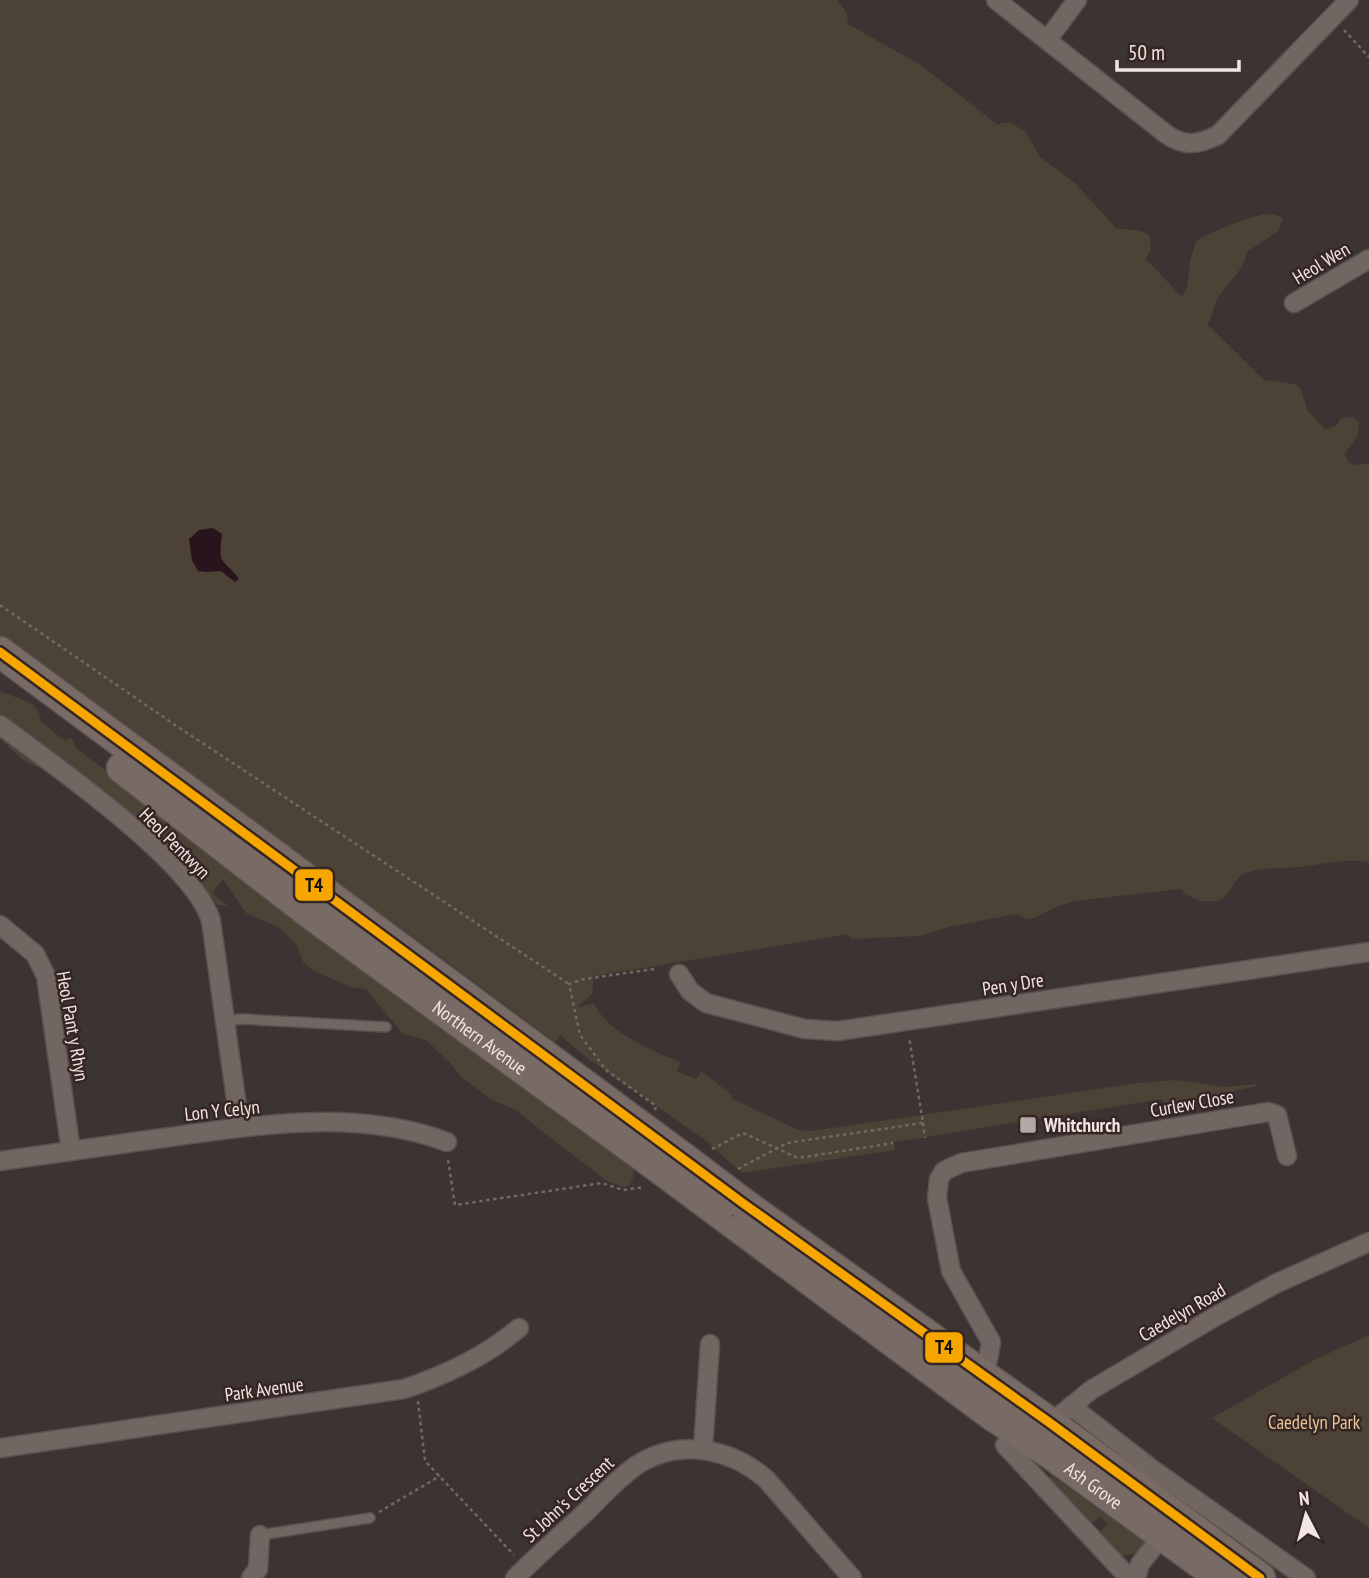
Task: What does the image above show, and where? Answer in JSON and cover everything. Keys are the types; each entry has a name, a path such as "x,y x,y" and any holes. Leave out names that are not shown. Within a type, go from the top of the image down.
{"highway":[{"name":"Northern Avenue","path":"0,652 673,1165"},
{"name":"Northern Avenue","path":"0,677 153,791 312,915 673,1165 972,1384"},
{"name":"Ash Grove","path":"972,1384 1260,1578"},
{"name":"Ash Grove","path":"1040,1429 1162,1536 1221,1578"}],"street":[{"path":"996,0 1166,134 1176,141 1190,144 1204,142 1218,135 1349,0"},
{"path":"1048,39 1077,0"},
{"name":"Heol Wen","path":"1294,303 1369,259"},
{"name":"Heol Pentwyn","path":"0,725 147,840 200,897 211,921 240,1128"},
{"name":"Heol Pant y Rhyn","path":"0,925 35,954 46,976 71,1151"},
{"name":"Pen y Dre","path":"679,974 696,998 706,1003 805,1029 838,1031 1369,952"},
{"name":"Curlew Close","path":"972,1384 989,1357 991,1342 947,1261 936,1187 944,1171 961,1163 1268,1112 1277,1115 1287,1156"},
{"name":"Lon Y Celyn","path":"0,1161 240,1128 323,1122 398,1127 448,1151"},
{"name":"Caedelyn Road","path":"1040,1429 1099,1385 1250,1296 1369,1242"},
{"name":"Park Avenue","path":"0,1448 388,1392 448,1373 477,1358 519,1328"},
{"path":"703,1449 710,1344"},
{"path":"1040,1429 1129,1578"},
{"name":"Ash Grove","path":"1040,1429 1171,1483 1306,1578"},
{"name":"St John's Crescent","path":"521,1573 639,1464 670,1452 703,1449 722,1454 754,1469 766,1479 852,1578"},
{"path":"251,1578 258,1569 260,1535"},
{"path":"1136,1578 1137,1569 1162,1536"}],"lane":[{"path":"226,1021 242,1019 386,1027"},
{"path":"260,1535 370,1518"}],"path":[{"path":"1333,17 1369,57"},
{"path":"0,605 178,727 569,984 580,1035 606,1070 656,1106 653,1116"},
{"path":"569,984 584,979 654,969"},
{"path":"909,1037 925,1138"},
{"path":"736,1170 788,1143 923,1123"},
{"path":"448,1151 455,1205 602,1183 623,1190 743,1133 798,1158 893,1143"},
{"path":"415,1385 425,1461 521,1573"},
{"path":"370,1518 440,1476"}],"green space":[{"path":"0,0 837,0 847,13 848,24 922,66 998,125 1011,123 1026,132 1040,157 1074,182 1116,228 1141,231 1149,235 1151,248 1146,259 1182,297 1187,287 1196,241 1222,228 1255,217 1272,214 1283,218 1278,231 1247,252 1242,266 1216,302 1207,324 1264,380 1294,384 1300,388 1308,411 1325,429 1336,426 1341,418 1353,417 1359,423 1357,437 1345,453 1348,462 1355,465 1369,463 1369,862 1343,861 1253,871 1241,876 1224,898 1215,901 1196,900 1181,889 1075,901 1034,918 1027,919 1017,914 948,927 920,936 852,939 848,934 594,976 592,994 578,1007 594,1003 600,1013 620,1032 680,1062 677,1072 697,1079 701,1071 732,1095 731,1098 798,1130 812,1131 1138,1083 1176,1080 1225,1087 1257,1086 1164,1106 1162,1099 894,1142 895,1150 742,1173 705,1140 587,1058 560,1035 555,1042 433,951 0,640"},
{"path":"0,691 33,704 41,722 64,740 72,738 77,749 633,1164 629,1185 622,1187 605,1180 514,1109 490,1099 461,1077 426,1040 403,1034 366,989 351,987 312,970 303,962 296,944 278,927 246,913 223,879 212,893 228,906 212,902 141,847 115,800 104,802 20,757 0,739"},
{"name":"Caedelyn Park","path":"1369,1335 1369,1528 1212,1418 1314,1360"},
{"path":"1052,1476 1144,1542 1140,1552 1122,1556 1099,1533 1108,1524 1100,1516 1091,1524 1048,1480"}],"shaded area":[{"path":"213,528 222,534 222,559 238,577 235,582 221,571 198,571 192,560 189,539 199,530"}],"transit line":[{"name":"T4","path":"0,652 744,1204 1050,1423 1260,1578"}],"place":[{"name":"Whitchurch","path":"1028,1125"}]}
